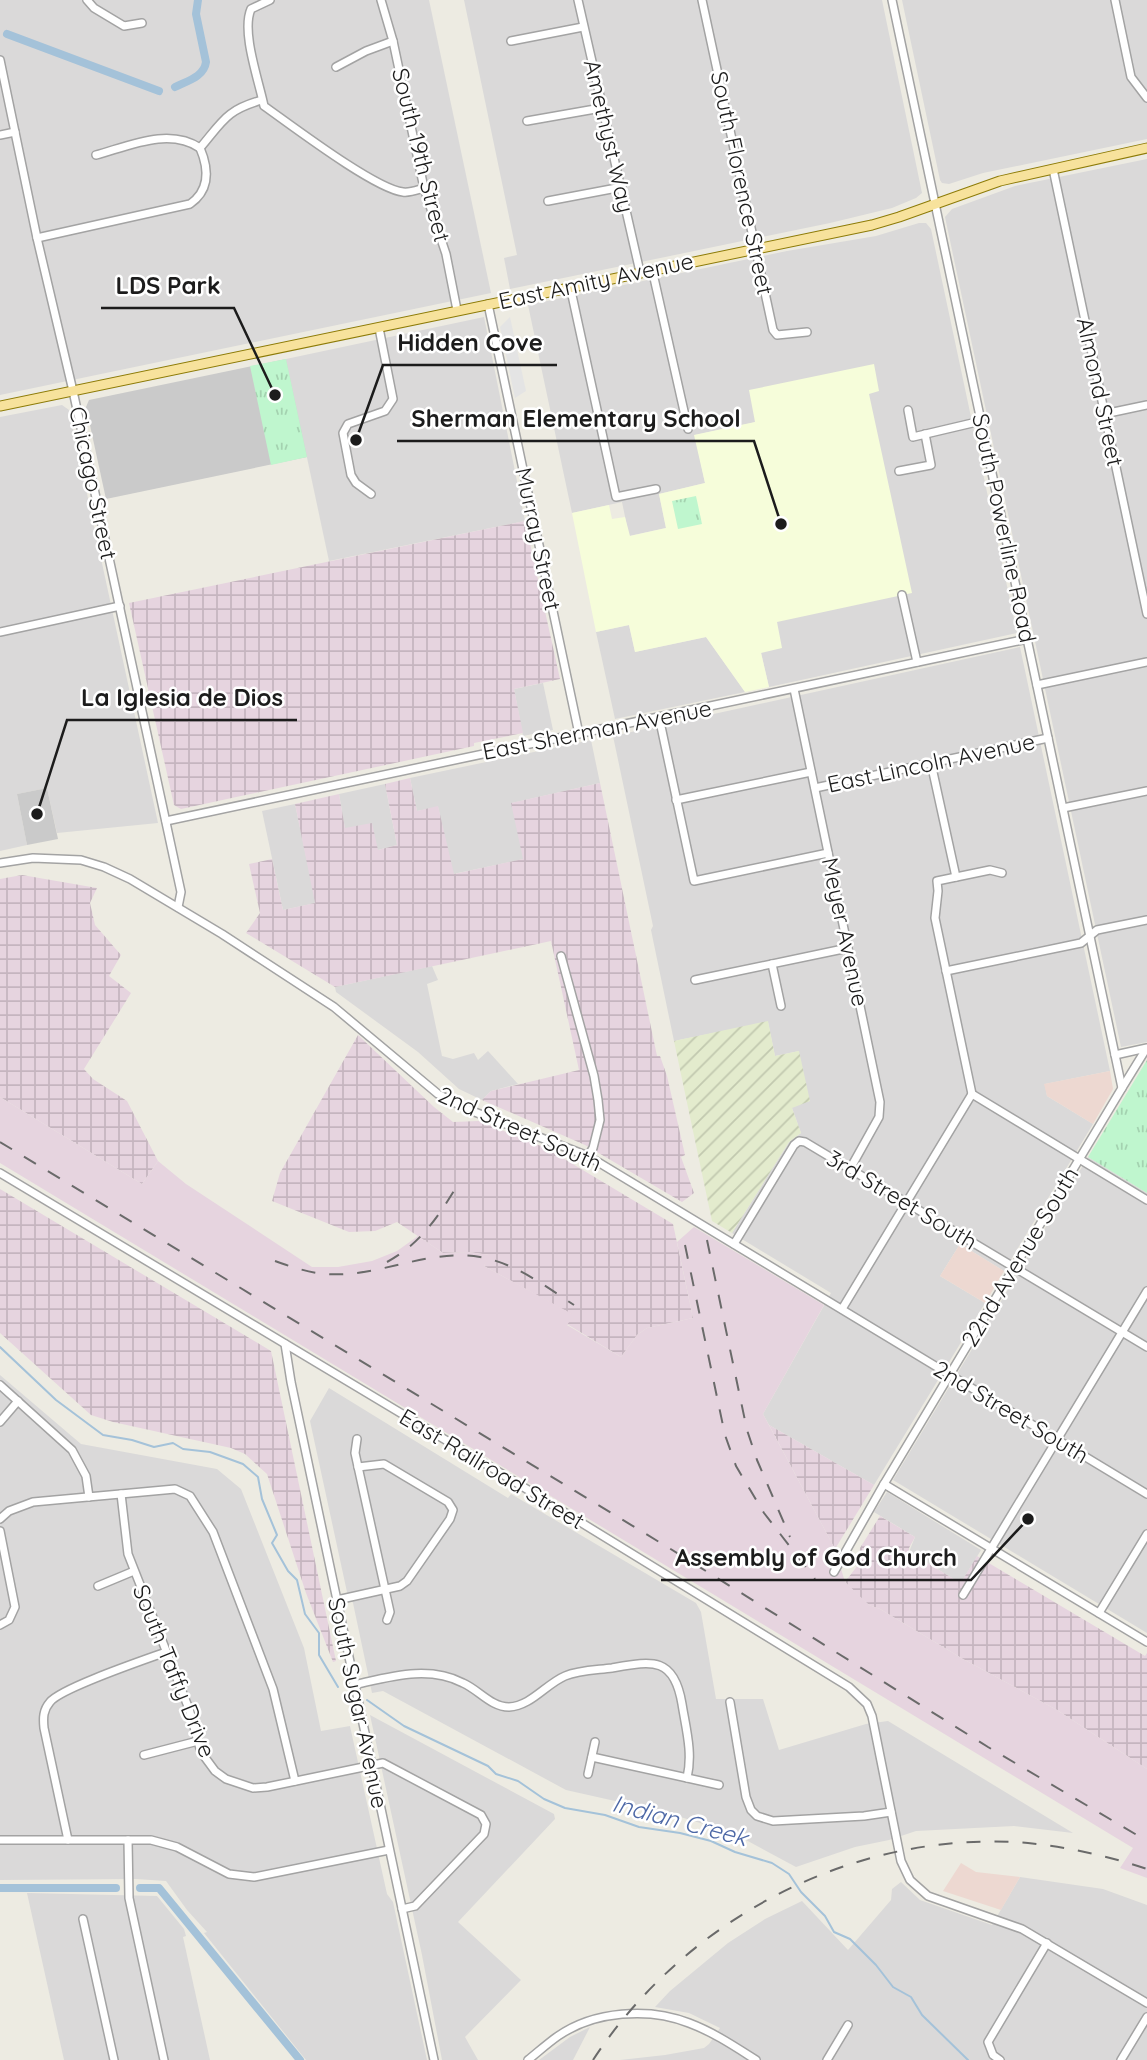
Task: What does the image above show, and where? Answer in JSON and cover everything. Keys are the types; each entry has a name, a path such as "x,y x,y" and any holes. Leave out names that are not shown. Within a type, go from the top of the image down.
{"main road":[{"name":"East Amity Avenue","path":"0,406 872,225 977,187 1147,148"}],"street":[{"path":"87,0 94,8 124,26 142,23"},
{"path":"270,0 251,9 248,16 249,38 264,106 390,189 405,193 424,188"},
{"name":"South 19th Street","path":"381,0 393,41 424,188 446,254 457,310"},
{"name":"Amethyst Way","path":"578,0 640,272"},
{"name":"South Florence Street","path":"702,0 773,330 777,335 784,336 807,332"},
{"name":"South Powerline Road","path":"892,0 1115,1055"},
{"path":"1115,0 1131,77 1147,98"},
{"path":"511,41 583,27"},
{"path":"336,67 366,51 393,41"},
{"name":"Chicago Street","path":"0,60 181,892 178,907"},
{"path":"200,148 225,118 241,106 262,100"},
{"path":"527,121 601,108"},
{"path":"0,135 15,132"},
{"path":"37,238 190,204 198,199 205,187 207,175 200,148 176,137 151,140 96,155"},
{"name":"Almond Street","path":"1053,169 1147,614"},
{"path":"548,201 622,187"},
{"path":"652,269 688,429"},
{"path":"570,286 616,498 656,489"},
{"name":"Murray Street","path":"488,304 579,734"},
{"path":"371,494 356,483 351,475 343,433 348,424 385,411 393,399 379,328"},
{"path":"1104,414 1147,405"},
{"path":"908,410 913,437 981,421"},
{"path":"899,471 931,465 925,434"},
{"path":"902,595 917,662"},
{"path":"0,632 120,606"},
{"name":"East Sherman Avenue","path":"166,821 1027,639"},
{"path":"1037,685 1147,662"},
{"name":"Meyer Avenue","path":"794,689 881,1109 873,1132 850,1169"},
{"path":"659,717 694,881 828,853"},
{"name":"East Lincoln Avenue","path":"814,788 1048,738"},
{"path":"931,763 956,877"},
{"name":"East Lincoln Avenue","path":"676,800 811,772"},
{"path":"1063,808 1147,791"},
{"name":"2nd Street South","path":"0,863 33,858 81,860 130,879 334,1007 438,1094 467,1109 588,1156 1147,1494"},
{"path":"842,1309 972,1094 934,918 937,881 990,870 1002,873"},
{"path":"946,971 1081,943 1097,930 1147,920"},
{"path":"695,980 848,948"},
{"path":"561,956 598,1100 600,1120 593,1148 588,1156"},
{"path":"772,964 781,1006"},
{"path":"1122,1088 1115,1055 1147,1049"},
{"name":"22nd Avenue South","path":"834,1572 949,1375 1147,1049"},
{"path":"972,1094 1147,1200"},
{"name":"3rd Street South","path":"734,1244 794,1145 799,1141 805,1142 1147,1347"},
{"name":"East Railroad Street","path":"0,1173 849,1687 867,1704 873,1716 901,1861 910,1880 928,1896 997,1919 1047,1943 1147,2003"},
{"path":"963,1595 1147,1291"},
{"name":"South Sugar Avenue","path":"285,1345 434,2060"},
{"path":"0,1385 72,1450 86,1476 89,1497"},
{"path":"0,1422 19,1401"},
{"path":"357,1439 355,1452 390,1612 387,1620"},
{"path":"337,1600 400,1586 407,1581 450,1519 453,1510 448,1503 384,1464 358,1467"},
{"path":"884,1484 1147,1643"},
{"path":"0,1519 9,1511 33,1503 175,1489 190,1496 205,1517 274,1689 295,1781"},
{"name":"South Taffy Drive","path":"121,1494 126,1547 134,1571 189,1709 201,1752 215,1771 239,1785 267,1787 371,1765"},
{"path":"0,1531 15,1607 9,1620 0,1625"},
{"path":"1099,1613 1147,1534"},
{"path":"98,1586 134,1571"},
{"path":"68,1840 44,1728 43,1718 48,1704 63,1692 166,1652"},
{"path":"354,1685 408,1674 440,1674 463,1683 495,1704 513,1706 524,1703 555,1681 573,1674 653,1662 672,1673 679,1688 691,1759 687,1778"},
{"path":"730,1702 746,1797 751,1810 757,1816 772,1821 891,1812"},
{"path":"144,1755 198,1741"},
{"path":"588,1774 595,1742"},
{"path":"592,1757 719,1785"},
{"path":"371,1765 383,1763 481,1815 486,1824 484,1834 415,1906 402,1909"},
{"path":"0,1840 128,1840 166,1843 229,1874 254,1878 389,1850"},
{"path":"128,1840 129,1898 164,2060"},
{"path":"83,1919 114,2060"},
{"path":"1000,2060 989,2049 988,2042 1047,1943"},
{"path":"528,2060 559,2035 583,2024 608,2016 640,2014 688,2022 756,2060"},
{"path":"1121,2060 1147,2017"},
{"path":"827,2060 848,2025"}],"shaded area":[{"path":"0,0 429,0 491,293 0,395"},
{"path":"464,0 882,0 922,193 892,208 830,223 510,289 504,258 517,255"},
{"path":"902,0 1147,0 1147,139 983,173 949,184 942,183"},
{"path":"1147,159 1147,1042 1121,1047 945,217 952,209 1015,186"},
{"path":"926,223 931,229 1017,633 769,687 761,652 777,622 756,422 695,435 705,483 659,494 666,528 629,536 622,502 572,513 528,305 787,251 876,236"},
{"path":"484,317 525,521 329,561 286,359"},
{"path":"510,317 526,391 515,398 500,327"},
{"path":"286,359 307,457 106,499 86,407 89,400"},
{"path":"874,364 879,391 869,394 912,593 777,622 782,648 761,653 769,687 745,692 706,637 635,652 629,625 596,632 572,513 609,505 612,519 625,517 630,536 666,528 659,494 705,483 694,435 755,422 749,390"},
{"path":"62,405 69,410 158,823 57,833 47,788 17,794 27,845 0,851 0,417"},
{"path":"525,521 560,679 514,689 523,733 181,809 174,805 129,603"},
{"path":"629,625 635,652 706,637 745,692 615,719 596,632"},
{"path":"1020,647 1110,1071 1045,1084 1047,1096 1093,1124 1004,1271 960,1244 940,1276 985,1303 874,1485 769,1425 763,1414 831,1293 732,1233 789,1142 801,1133 792,1108 799,1051 775,1056 768,1022 674,1041 613,736"},
{"path":"543,683 553,730 523,736 514,689"},
{"path":"591,740 600,783 512,803 524,859 453,874 438,807 417,811 410,778"},
{"path":"410,778 417,811 438,806 454,874 523,859 511,803 600,783 657,1056 660,1056 667,1076 685,1155 681,1157 694,1193 682,1202 585,1145 482,1100 491,1091 579,1070 551,941 335,987 246,933 260,913 249,864 272,859 283,910 315,903 295,804 339,794 345,828 372,823 378,850 397,845 385,784"},
{"path":"385,784 397,845 378,850 345,829 339,794"},
{"path":"47,788 58,839 27,845 17,794"},
{"path":"295,804 316,903 283,910 262,811"},
{"path":"22,875 97,888 90,903 95,925 121,955 109,976 131,993 84,1069 93,1079 127,1101 158,1161 142,1184 0,1097 0,879"},
{"path":"432,966 438,980 427,984 442,1056 453,1059 474,1053 478,1060 488,1051 518,1084 491,1091 482,1100 459,1089 418,1052 336,992 335,987"},
{"path":"768,1021 775,1056 799,1051 810,1101 792,1108 801,1133 789,1142 732,1233 712,1221 674,1041"},
{"path":"358,1035 453,1122 479,1121 546,1148 673,1224 693,1318 647,1328 637,1335 621,1357 567,1324 573,1315 484,1266 489,1255 469,1252 443,1253 397,1222 375,1231 349,1232 272,1201 280,1173"},
{"path":"1110,1071 1113,1089 1093,1124 1047,1096 1044,1084"},
{"path":"0,1097 142,1184 158,1161 186,1184 312,1267 338,1267 372,1261 397,1251 418,1236 443,1253 469,1252 490,1255 484,1266 574,1315 567,1325 621,1357 637,1335 647,1328 693,1318 677,1242 694,1227 824,1305 763,1414 835,1549 845,1582 869,1605 1057,1710 1147,1769 1147,1878 1120,1868 1133,1848 0,1163"},
{"path":"1088,1157 1147,1193 1147,1633 893,1480"},
{"path":"0,1189 271,1351 336,1661 333,1662 306,1593 267,1474 245,1454 231,1448 91,1415 0,1333"},
{"path":"960,1244 1004,1271 985,1303 940,1276"},
{"path":"0,1375 81,1444 217,1469 241,1489 304,1648 321,1731 350,1726 387,1894 393,1902 427,2060 306,2060 204,1933 207,1932 166,1881 0,1880"},
{"path":"329,1388 508,1498 511,1494 696,1603 701,1612 716,1699 763,1699 779,1750 866,1724 888,1721 1073,1833 1014,1826 916,1831 855,1847 796,1867 733,1833 664,1812 566,1790 383,1691 372,1693 310,1421"},
{"path":"769,1425 874,1485 835,1549"},
{"path":"887,1492 981,1550 962,1581 957,1581 909,1552 915,1537 874,1512"},
{"path":"880,1516 915,1537 909,1552 957,1581 962,1581 977,1556 1145,1656 1147,1653 1147,1769 1057,1710 869,1605 859,1596 845,1582 858,1565 860,1548"},
{"path":"370,1715 554,1814 555,1819 458,1922 521,1980 465,2037 478,2060 442,2060"},
{"path":"961,1863 976,1872 1020,1877 1001,1910 943,1891"},
{"path":"1020,1877 1103,1889 1147,1905 1147,2060 620,2060 704,2048 709,2044 720,2028 689,2013 655,2007 670,1991 728,1943 765,1919 802,1901 848,1950 891,1900 892,1889 901,1882 920,1900 992,1925"},
{"path":"27,1893 157,1896 184,1929 186,1936 183,1937 210,2060 64,2060"},
{"path":"590,2027 573,2060 539,2060 570,2037"}],"green space":[{"path":"286,359 307,457 271,465 250,366"},
{"path":"696,496 702,524 678,529 672,501"},
{"path":"1147,1060 1147,1193 1088,1157"}],"waterway":[{"path":"175,87 198,75 205,67 196,14 198,0"},
{"path":"7,34 159,91"},
{"name":"Indian Creek","path":"0,1347 56,1400 103,1435 154,1447 173,1443 183,1449 210,1452 243,1464 258,1477 262,1499 277,1535 272,1543 288,1571 297,1580 305,1614 319,1633 319,1655 338,1687"},
{"name":"Indian Creek","path":"367,1700 404,1726 488,1766 496,1774 518,1781 544,1799 565,1808 605,1815 639,1827 711,1841 735,1852 772,1863 789,1874 801,1892 825,1916 834,1932 850,1939 893,1987 911,1997 922,2015 968,2060"},
{"path":"0,1888 116,1888"},
{"path":"140,1888 159,1888 300,2060"}],"railway":[{"path":"0,1142 669,1548 988,1747 1147,1841"},
{"path":"387,1262 420,1237 460,1181"},
{"path":"707,1240 747,1430 790,1537"},
{"path":"685,1245 725,1435 736,1466 764,1513 815,1579"},
{"path":"275,1261 314,1272 346,1274 441,1256 480,1257 517,1270 574,1305"},
{"path":"593,2060 632,2009 676,1964 727,1925 781,1893 840,1868 901,1851 964,1842 1043,1845 1088,1853 1147,1869"}],"place":[{"name":"LDS Park","path":"275,395"},
{"name":"Hidden Cove","path":"356,440"},
{"name":"Sherman Elementary School","path":"781,524"},
{"name":"La Iglesia de Dios","path":"37,814"},
{"name":"Assembly of God Church","path":"1028,1519"}]}
